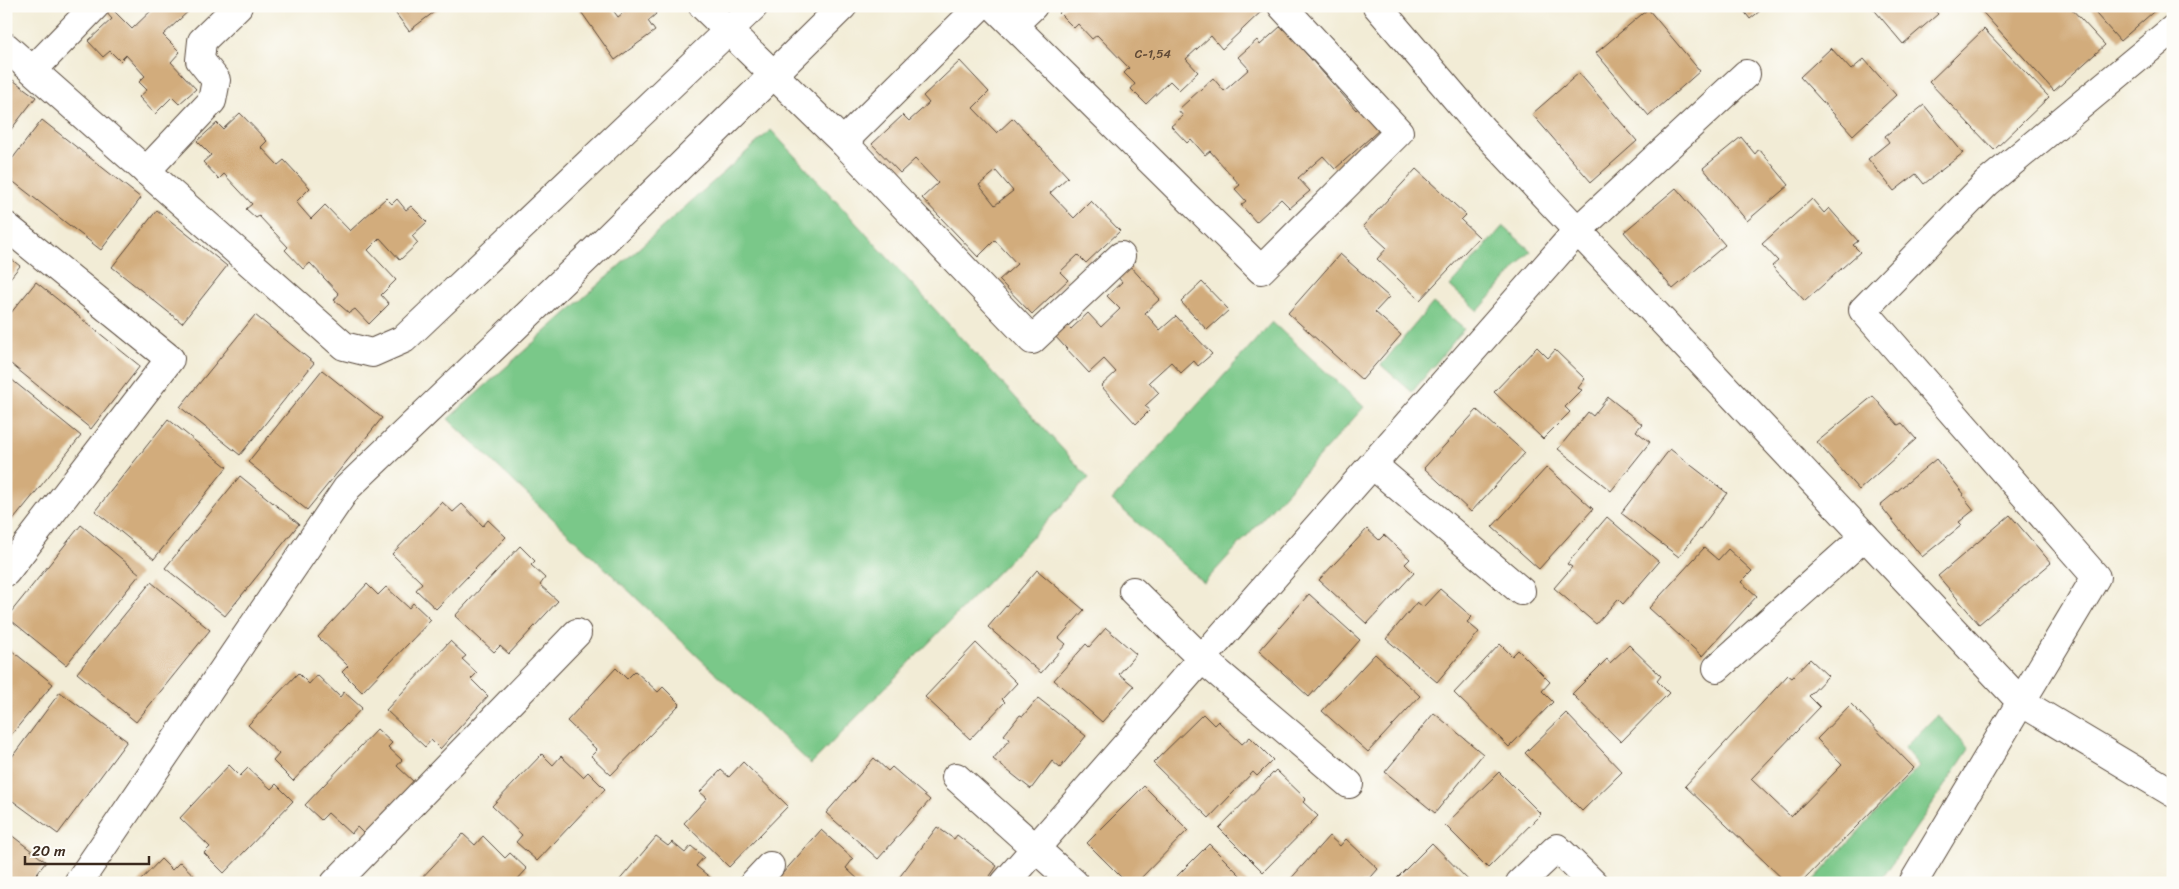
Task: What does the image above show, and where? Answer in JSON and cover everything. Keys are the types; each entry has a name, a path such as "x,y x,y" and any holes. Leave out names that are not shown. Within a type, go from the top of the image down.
{"street":[{"path":"32,70 95,6"},
{"path":"146,171 212,101 216,80 200,60 202,41 238,6"},
{"path":"703,6 843,142 1032,340 1121,256"},
{"path":"6,47 344,346 372,353 404,339 754,6"},
{"path":"78,883 347,488 597,248 843,6"},
{"path":"843,142 980,6"},
{"path":"994,6 1024,15 1261,270 1399,132 1282,6"},
{"path":"1377,6 1482,129 2021,702 2173,793"},
{"path":"1913,883 2096,577 1863,310 1987,184 2173,29"},
{"path":"1005,883 1578,230 1746,74"},
{"path":"6,226 170,359 6,572"},
{"path":"1373,465 1521,591"},
{"path":"1717,668 1866,536"},
{"path":"1133,591 1201,658 1349,784"},
{"path":"335,883 577,633"},
{"path":"956,777 1074,883"},
{"path":"1520,883 1557,848 1593,883"}],"green space":[{"path":"771,130 1089,478 811,764 448,419"},
{"path":"1503,226 1531,251 1478,311 1450,286"},
{"path":"1433,303 1464,329 1412,392 1381,365"},
{"path":"1272,322 1364,407 1204,583 1112,500"},
{"path":"1937,715 1969,749 1879,883 1811,883 1919,766 1904,748"}],"building":[{"path":"109,6 132,29 156,6 194,6 163,35 180,52 171,62 196,89 179,104 172,97 155,114 139,97 147,90 139,82 145,76 126,55 120,61 110,51 103,57 88,41 112,19 105,11"},
{"path":"390,6 442,6 409,31"},
{"path":"577,6 616,6 612,9 618,17 632,6 651,6 656,14 648,21 655,31 615,60"},
{"path":"1066,6 1267,6 1222,49 1211,36 1186,59 1198,72 1179,90 1170,81 1146,104 1131,89 1135,84 1124,73 1129,68 1097,35 1092,39 1078,24 1074,28 1059,13"},
{"path":"1740,6 1766,6 1750,19"},
{"path":"1871,6 1931,6 1938,14 1903,44"},
{"path":"1977,6 2069,6 2105,45 2054,91"},
{"path":"2089,6 2160,6 2120,41"},
{"path":"1648,9 1700,71 1649,116 1596,53"},
{"path":"1281,26 1285,31 1290,26 1307,45 1302,49 1356,110 1361,106 1380,129 1335,169 1323,156 1298,178 1310,191 1290,208 1281,199 1256,222 1241,205 1246,201 1235,189 1240,185 1210,151 1205,155 1191,139 1187,143 1171,126 1183,116 1178,110 1213,78 1224,91 1249,69 1238,57 1257,40 1260,45"},
{"path":"1984,29 2049,97 1994,150 1929,82"},
{"path":"1831,48 1851,70 1864,59 1896,95 1853,135 1800,77"},
{"path":"960,61 989,92 973,108 997,133 1013,118 1068,177 1050,193 1074,218 1091,201 1120,231 1086,263 1078,255 1060,272 1068,280 1032,314 999,280 1017,264 995,240 978,257 922,198 938,183 915,159 900,173 872,144 903,115 909,121 929,103 923,96","holes":["996,171 1013,191 995,205 979,185"]},
{"path":"1579,73 1637,141 1591,182 1532,114"},
{"path":"6,75 36,97 6,136"},
{"path":"1924,105 1963,153 1924,184 1916,174 1894,191 1868,159 1889,142 1885,136"},
{"path":"240,113 267,141 261,147 278,165 284,160 310,188 296,202 311,219 325,205 350,231 386,198 392,204 397,199 406,210 411,206 427,222 412,236 418,243 400,260 380,238 368,250 396,280 381,295 389,304 369,324 355,309 349,313 334,300 339,294 310,263 303,269 285,250 288,247 259,216 256,218 246,209 252,204 224,174 219,179 203,162 211,155 197,141 217,123 223,129"},
{"path":"42,120 141,198 101,250 6,176 6,167"},
{"path":"1741,137 1755,154 1759,149 1789,185 1747,221 1703,168"},
{"path":"1416,169 1466,215 1461,220 1479,237 1420,300 1377,259 1387,248 1363,226"},
{"path":"1676,188 1725,245 1673,289 1624,232"},
{"path":"1812,199 1824,213 1829,208 1858,241 1853,245 1860,252 1805,301 1772,266 1778,261 1762,244"},
{"path":"157,210 227,266 182,323 112,267"},
{"path":"1340,254 1389,297 1375,312 1401,335 1362,380 1288,313"},
{"path":"6,255 20,266 6,283"},
{"path":"1129,265 1160,299 1145,313 1160,330 1176,316 1212,354 1198,366 1194,361 1181,373 1171,362 1149,382 1159,393 1145,406 1150,410 1136,424 1101,386 1116,372 1104,359 1089,373 1054,335 1066,324 1071,329 1088,313 1101,327 1120,309 1107,296 1122,282 1117,276"},
{"path":"36,282 140,366 91,429 6,360 6,319"},
{"path":"1202,282 1229,310 1207,330 1181,302"},
{"path":"255,315 314,363 240,455 180,407"},
{"path":"1537,347 1548,358 1555,350 1585,379 1578,388 1582,390 1565,407 1570,412 1543,439 1494,392"},
{"path":"322,370 382,418 307,510 248,462"},
{"path":"6,375 81,436 6,529"},
{"path":"1873,396 1898,425 1902,423 1916,439 1859,490 1817,442"},
{"path":"1608,397 1642,424 1636,431 1650,442 1611,491 1558,449 1588,412 1593,416"},
{"path":"1477,410 1525,453 1471,512 1424,468"},
{"path":"168,419 227,467 154,559 95,511"},
{"path":"1670,449 1727,493 1679,557 1621,513"},
{"path":"1936,459 1964,494 1962,495 1974,510 1959,522 1962,525 1922,557 1880,505"},
{"path":"1547,467 1593,509 1539,569 1492,527"},
{"path":"240,476 299,524 225,616 165,568"},
{"path":"442,502 453,512 462,504 483,526 488,520 506,537 436,609 416,590 422,583 392,554"},
{"path":"2010,515 2051,563 1979,624 1938,576"},
{"path":"1607,517 1659,562 1623,604 1618,599 1596,624 1554,588 1572,567 1567,564"},
{"path":"81,525 140,574 66,665 7,617"},
{"path":"1367,529 1379,540 1384,535 1410,559 1405,564 1414,573 1367,624 1319,580"},
{"path":"520,546 535,561 531,565 545,578 540,585 558,601 509,654 500,646 494,652 455,616"},
{"path":"1704,548 1718,560 1728,549 1752,571 1741,582 1757,596 1702,656 1649,608"},
{"path":"1037,570 1084,610 1059,638 1066,644 1041,673 988,627"},
{"path":"151,582 210,630 136,722 77,673"},
{"path":"367,584 378,595 386,587 409,608 413,603 431,620 362,692 342,672 348,666 318,637"},
{"path":"1440,589 1472,617 1467,622 1479,632 1437,682 1386,639 1417,602 1423,607"},
{"path":"1309,594 1360,640 1309,697 1259,651"},
{"path":"1106,628 1136,654 1119,674 1134,686 1102,722 1054,680 1086,644 1089,647"},
{"path":"450,641 466,656 462,659 477,673 471,679 488,696 440,749 431,740 425,747 386,710"},
{"path":"976,643 1017,683 1002,699 1005,702 970,739 925,697"},
{"path":"1500,644 1512,656 1518,650 1550,682 1542,691 1553,702 1509,747 1454,693"},
{"path":"1629,645 1661,676 1657,681 1669,693 1621,742 1572,694 1607,659 1610,663"},
{"path":"6,646 53,684 6,741"},
{"path":"1375,654 1420,696 1368,752 1322,711"},
{"path":"1810,659 1828,676 1809,696 1820,707 1751,779 1791,817 1842,765 1817,739 1851,704 1914,768 1801,883 1787,883 1685,786 1788,675 1792,678"},
{"path":"616,668 627,679 635,671 658,692 663,687 680,704 611,775 591,756 597,750 567,721"},
{"path":"298,673 309,684 317,675 340,697 344,692 362,708 293,781 273,761 279,754 248,725"},
{"path":"60,692 127,741 58,834 6,796 6,765"},
{"path":"1038,698 1086,736 1060,768 1052,761 1031,789 993,759 1010,739 1004,735 1020,715 1023,716"},
{"path":"1434,713 1483,754 1435,813 1385,772"},
{"path":"1566,713 1622,772 1582,811 1525,753"},
{"path":"1203,714 1214,725 1218,721 1242,744 1250,737 1273,760 1257,776 1253,772 1209,818 1153,763"},
{"path":"377,729 392,743 388,747 402,760 397,766 415,783 366,836 357,827 351,834 328,813 321,820 305,805"},
{"path":"542,754 553,765 561,756 583,777 588,772 605,789 537,861 516,842 522,835 492,806"},
{"path":"874,758 888,771 892,767 930,800 878,859 826,813"},
{"path":"743,762 788,806 729,867 684,823 707,798 700,792 721,770 729,777"},
{"path":"229,765 240,776 248,768 271,789 276,784 293,801 224,873 204,853 210,847 180,818"},
{"path":"1276,770 1306,799 1303,802 1318,816 1263,872 1219,828"},
{"path":"1499,772 1541,814 1488,868 1445,825"},
{"path":"1144,786 1188,830 1136,883 1127,883 1087,843"},
{"path":"937,827 954,839 957,835 997,866 985,883 895,883"},
{"path":"821,830 853,859 846,868 862,883 774,883"},
{"path":"6,831 46,862 29,883 6,883"},
{"path":"463,834 475,845 483,836 505,858 510,853 527,869 514,883 417,883"},
{"path":"1329,836 1340,846 1346,839 1378,869 1366,883 1287,883"},
{"path":"656,837 668,846 672,842 685,853 691,846 704,857 696,866 717,883 617,883"},
{"path":"1432,843 1471,883 1392,883"},
{"path":"1209,844 1248,883 1170,883"},
{"path":"161,859 172,870 180,862 202,883 138,883"}]}
